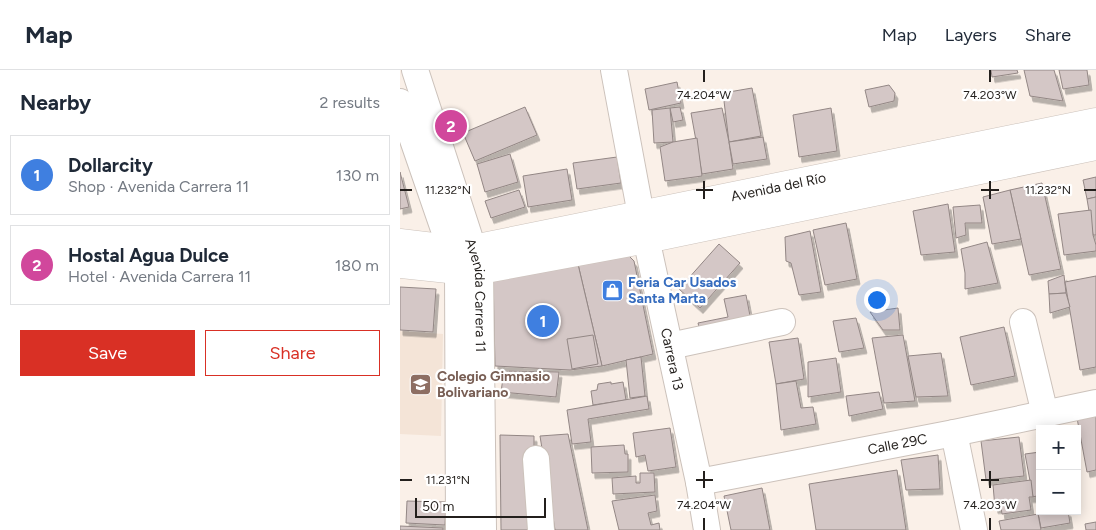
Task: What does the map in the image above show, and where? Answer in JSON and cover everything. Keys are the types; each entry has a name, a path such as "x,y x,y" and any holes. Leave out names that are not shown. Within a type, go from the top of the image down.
{"main road":[{"name":"Avenida del Río","path":"644,227 1096,122"},
{"name":"Avenida del Río","path":"400,264 465,259 1096,146"},
{"name":"Avenida del Río","path":"400,243 465,259"}],"street":[{"name":"Avenida Carrera 11","path":"415,70 465,259 484,530"},
{"name":"Carrera 13","path":"614,70 644,227 699,482 707,530"},
{"name":"Avenida Carrera 11","path":"400,102 465,259 459,530"},
{"path":"670,346 782,322"},
{"path":"1022,322 1045,414"},
{"name":"Calle 29C","path":"699,482 954,433 1096,403"},
{"path":"954,433 974,530"},
{"path":"536,459 541,530"}],"shaded area":[{"name":"Colegio Gimnasio Bolivariano","path":"400,331 443,334 441,436 400,434"}],"building":[{"path":"991,70 1017,70 1018,73 992,77"},
{"path":"1024,70 1054,70 1063,101 1030,96"},
{"path":"1059,70 1087,70 1089,85 1063,89"},
{"path":"677,82 681,103 649,110 645,89"},
{"path":"889,85 895,93 894,101 869,107 865,90"},
{"path":"752,88 761,136 729,142 723,93"},
{"path":"525,107 537,135 475,161 463,133"},
{"path":"680,107 683,120 673,122 670,108"},
{"path":"670,108 673,142 654,143 652,110"},
{"path":"722,108 733,169 702,174 691,113"},
{"path":"831,108 837,151 799,157 793,115"},
{"path":"763,137 767,159 733,164 729,142"},
{"path":"697,138 702,176 665,181 660,147 673,142"},
{"path":"510,154 518,182 485,192 477,164"},
{"path":"617,157 621,183 577,189 573,163"},
{"path":"567,169 572,200 528,207 523,176"},
{"path":"400,172 409,207 400,209"},
{"path":"1096,177 1096,197 1087,199 1083,180"},
{"path":"1042,183 1061,269 1029,275 1010,190"},
{"path":"519,190 525,207 491,218 485,201"},
{"path":"1010,190 1021,239 992,244 983,197"},
{"path":"1096,197 1096,235 1093,235 1087,199"},
{"path":"948,204 955,252 921,255 913,211"},
{"path":"980,205 982,223 965,223 966,235 956,238 953,207"},
{"path":"1091,210 1096,251 1064,255 1058,214"},
{"path":"846,223 857,279 825,285 813,230"},
{"path":"810,231 821,292 799,295 791,263 786,261 785,237"},
{"path":"987,242 998,283 965,289 965,273 961,249"},
{"path":"719,244 740,263 700,308 679,289"},
{"name":"Feria Car Usados Santa Marta","path":"623,250 634,261 653,354 602,366 577,260"},
{"path":"577,260 602,366 570,370 495,366 493,276"},
{"path":"1064,275 1066,293 1049,294 1048,281"},
{"path":"1096,276 1096,367 1080,370 1065,282"},
{"path":"400,287 436,289 433,332 400,330"},
{"path":"1066,293 1070,307 1050,313 1049,294"},
{"path":"746,295 751,321 700,331 698,323 728,317 724,299"},
{"path":"898,308 900,330 883,330 870,312"},
{"path":"856,318 864,348 839,352 833,321"},
{"path":"1004,327 1015,376 971,385 960,337"},
{"path":"593,335 598,364 572,369 567,339"},
{"path":"903,335 915,401 884,403 872,338"},
{"path":"798,338 804,379 776,384 769,342"},
{"path":"941,353 948,396 916,397 908,356"},
{"path":"641,357 645,396 630,398 626,360"},
{"path":"836,358 841,392 808,397 808,362"},
{"path":"509,371 559,372 556,397 501,392 503,378 509,377"},
{"path":"796,381 801,408 813,407 816,424 781,430 776,384"},
{"path":"611,382 611,384 623,382 626,400 593,405 591,391 597,390 598,384"},
{"path":"879,392 883,409 849,416 846,396"},
{"path":"647,396 649,409 588,419 591,442 572,444 567,410"},
{"path":"1096,414 1096,470 1087,472 1081,440 1081,425 1078,425 1077,418"},
{"path":"670,428 676,467 648,471 645,455 636,457 633,433"},
{"path":"568,434 588,530 555,530 540,436"},
{"path":"500,435 534,436 534,530 501,530"},
{"path":"1019,437 1024,476 986,480 981,441"},
{"path":"624,445 625,454 628,454 628,472 592,473 591,447"},
{"path":"1036,453 1036,496 1033,497 1025,454"},
{"path":"938,455 940,489 906,490 901,460"},
{"path":"897,470 906,530 816,530 809,484"},
{"path":"640,473 654,473 655,492 613,494 612,478 636,476 636,483 640,483"},
{"path":"1031,480 1033,497 1029,497 1031,510 1002,514 1001,508 995,508 993,485"},
{"path":"762,488 770,530 731,530 724,496"},
{"path":"655,495 657,511 648,513 651,525 659,523 660,530 619,530 612,501"},
{"path":"407,501 446,502 445,525 406,523"},
{"path":"1036,514 1038,515 1041,530 1001,530 999,521"},
{"path":"1038,515 1069,515 1070,523 1041,528"},
{"path":"1096,522 1096,530 1086,530 1085,524"},
{"path":"400,526 443,528 443,530 400,530"}],"place":[{"name":"Hostal Agua Dulce","path":"451,126"},
{"name":"Feria Car Usados Santa Marta","path":"612,290"},
{"name":"Dollarcity","path":"543,321"},
{"name":"Colegio Gimnasio Bolivariano","path":"421,384"}]}
